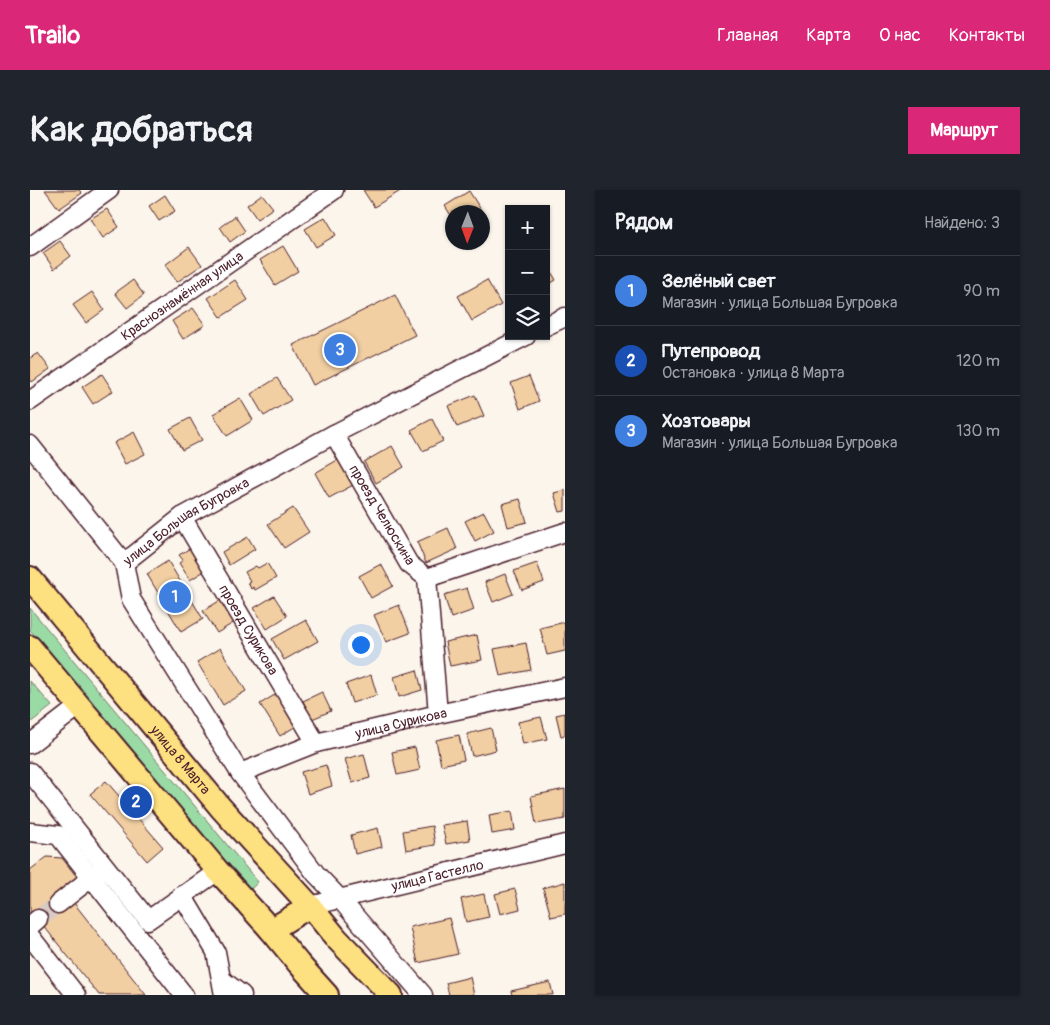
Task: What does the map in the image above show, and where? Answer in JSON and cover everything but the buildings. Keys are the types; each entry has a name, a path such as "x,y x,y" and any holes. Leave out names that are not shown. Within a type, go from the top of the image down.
{"main road":[{"name":"улица 8 Марта","path":"30,578 221,808 310,906 337,939 391,995"},
{"path":"30,647 218,871 328,995"},
{"path":"271,930 310,906"}],"street":[{"path":"30,247 109,190"},
{"name":"Краснознамённая улица","path":"30,401 334,190"},
{"path":"550,324 565,317"},
{"name":"улица Большая Бугровка","path":"422,995 340,899 316,874 240,773 131,599 124,563 182,517 334,434 518,340"},
{"name":"проезд Челюскина","path":"334,434 409,564 426,578 438,714"},
{"path":"30,445 124,563"},
{"name":"проезд Сурикова","path":"182,517 316,743"},
{"path":"426,578 565,532"},
{"name":"улица Сурикова","path":"240,773 316,743 438,714 565,687"},
{"path":"30,744 79,706"},
{"path":"30,772 184,995"},
{"path":"30,832 58,835 148,920 218,871"},
{"name":"улица Гастелло","path":"310,906 565,844"},
{"path":"58,904 98,872"},
{"path":"182,896 216,952 223,987 242,995"},
{"path":"30,936 76,995"}],"green space":[{"path":"30,608 258,882 249,891 30,630"},
{"path":"30,681 52,706 30,723"}],"tunnel":[{"path":"38,919 58,904"}],"place":[{"name":"Хозтовары","path":"340,350"},
{"name":"Зелёный свет","path":"175,597"},
{"name":"Путепровод","path":"136,802"}]}
